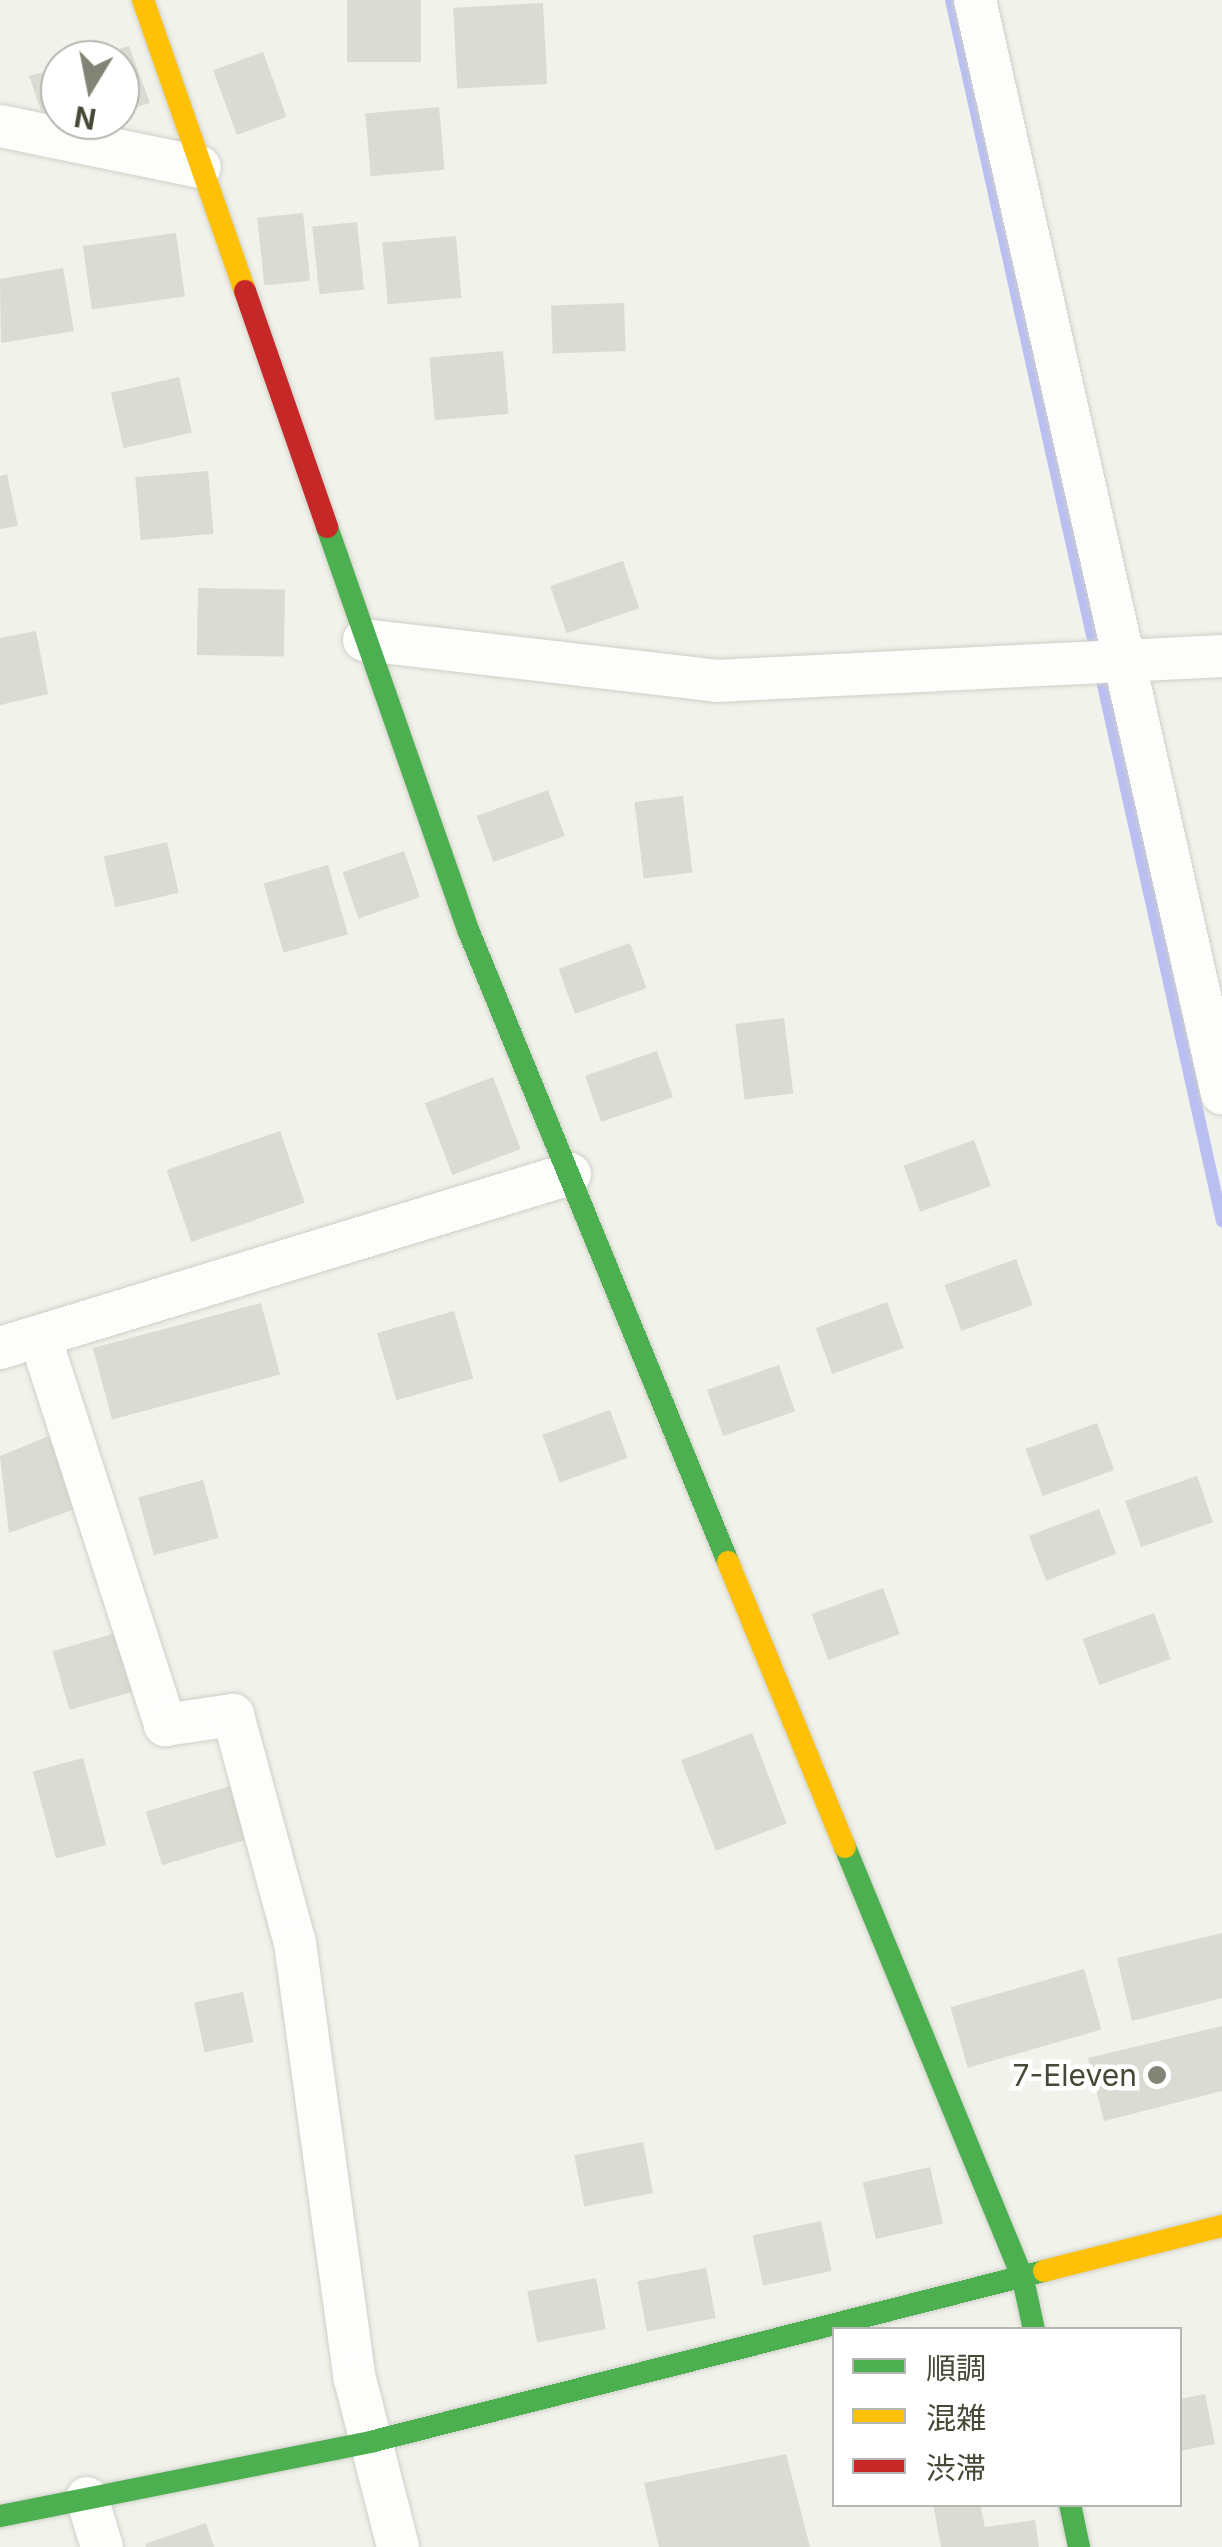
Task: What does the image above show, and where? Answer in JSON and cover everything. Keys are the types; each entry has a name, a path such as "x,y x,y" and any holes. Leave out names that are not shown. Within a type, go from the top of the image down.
{"street":[{"path":"143,0 468,932 1023,2279 1033,2327"},
{"path":"976,0 1119,659 1222,1094"},
{"path":"0,126 200,167"},
{"path":"364,640 716,682 1068,660 1222,656"},
{"path":"398,2547 374,2441 354,2379 295,1943 233,1715 165,1725 20,1343 570,1174"},
{"path":"0,2516 374,2441 1222,2226"},
{"path":"87,2498 102,2547"},
{"path":"1071,2507 1079,2547"}],"building":[{"path":"347,0 421,0 421,62 347,62"},
{"path":"543,3 547,84 457,89 453,8"},
{"path":"263,52 287,117 237,135 213,70"},
{"path":"40,73 40,107 29,76"},
{"path":"140,76 150,103 140,106"},
{"path":"439,107 444,170 371,176 365,113"},
{"path":"303,213 310,281 264,285 257,218"},
{"path":"357,222 364,290 319,294 312,227"},
{"path":"176,233 185,296 92,309 83,246"},
{"path":"456,236 461,298 388,304 382,242"},
{"path":"63,268 74,331 1,343 0,279"},
{"path":"624,303 626,351 553,354 551,306"},
{"path":"503,351 508,414 435,420 429,357"},
{"path":"179,377 192,433 124,448 111,393"},
{"path":"208,471 213,534 141,540 135,477"},
{"path":"7,474 18,526 0,529 0,476"},
{"path":"623,561 639,608 566,633 550,586"},
{"path":"198,588 285,590 284,657 197,655"},
{"path":"36,631 48,694 0,705 0,638"},
{"path":"548,790 565,836 493,862 477,816"},
{"path":"683,796 692,872 644,878 634,802"},
{"path":"167,842 179,893 115,907 104,857"},
{"path":"404,851 420,897 358,918 343,872"},
{"path":"328,865 348,934 283,953 264,883"},
{"path":"630,943 646,988 575,1014 559,969"},
{"path":"784,1018 793,1093 745,1099 735,1024"},
{"path":"657,1051 673,1097 601,1122 585,1076"},
{"path":"493,1077 521,1149 452,1175 425,1103"},
{"path":"280,1131 305,1203 191,1242 167,1170"},
{"path":"974,1140 991,1186 920,1212 904,1166"},
{"path":"1016,1259 1033,1305 961,1331 945,1285"},
{"path":"887,1302 904,1348 832,1374 816,1328"},
{"path":"261,1303 280,1374 112,1420 93,1348"},
{"path":"454,1311 473,1378 396,1400 377,1333"},
{"path":"779,1365 795,1411 723,1436 707,1390"},
{"path":"610,1410 627,1458 560,1483 542,1435"},
{"path":"1097,1423 1114,1470 1043,1496 1026,1449"},
{"path":"49,1436 75,1509 9,1533 0,1456"},
{"path":"1197,1476 1213,1522 1141,1547 1125,1501"},
{"path":"203,1480 219,1538 154,1555 138,1497"},
{"path":"1099,1509 1116,1554 1046,1581 1029,1536"},
{"path":"883,1588 900,1634 828,1660 812,1614"},
{"path":"1154,1613 1171,1659 1099,1685 1083,1639"},
{"path":"116,1633 133,1692 69,1710 53,1651"},
{"path":"752,1733 787,1824 716,1851 681,1760"},
{"path":"83,1758 106,1845 56,1858 33,1771"},
{"path":"230,1786 246,1840 162,1865 146,1812"},
{"path":"1222,1933 1222,1998 1132,2021 1117,1958"},
{"path":"1084,1969 1101,2030 968,2068 950,2007"},
{"path":"243,1992 254,2042 205,2052 194,2002"},
{"name":"7-Eleven","path":"1222,2026 1222,2091 1104,2121 1088,2058"},
{"path":"643,2142 653,2193 584,2206 574,2155"},
{"path":"930,2167 943,2224 876,2239 863,2183"},
{"path":"821,2221 832,2271 763,2285 753,2236"},
{"path":"706,2268 716,2318 647,2331 637,2281"},
{"path":"596,2278 606,2329 537,2342 527,2291"},
{"path":"1205,2394 1215,2444 1182,2451 1182,2399"},
{"path":"786,2454 810,2547 659,2547 644,2483"},
{"path":"934,2507 981,2507 985,2527 1035,2520 1039,2547 941,2547"},
{"path":"206,2523 214,2547 146,2547 145,2544"}],"waterway":[{"path":"951,0 1222,1221"}],"traffic: fast":[{"path":"327,527 469,932 728,1562"},
{"path":"845,1847 1023,2279 1033,2327"},
{"path":"0,2516 374,2441 1044,2271"},
{"path":"1071,2507 1079,2547"}],"traffic: slow":[{"path":"143,0 245,291"},
{"path":"728,1562 845,1847"},
{"path":"1044,2271 1222,2226"}],"traffic: jam":[{"path":"245,291 327,527"}],"place":[{"name":"7-Eleven","path":"1157,2075"}]}
